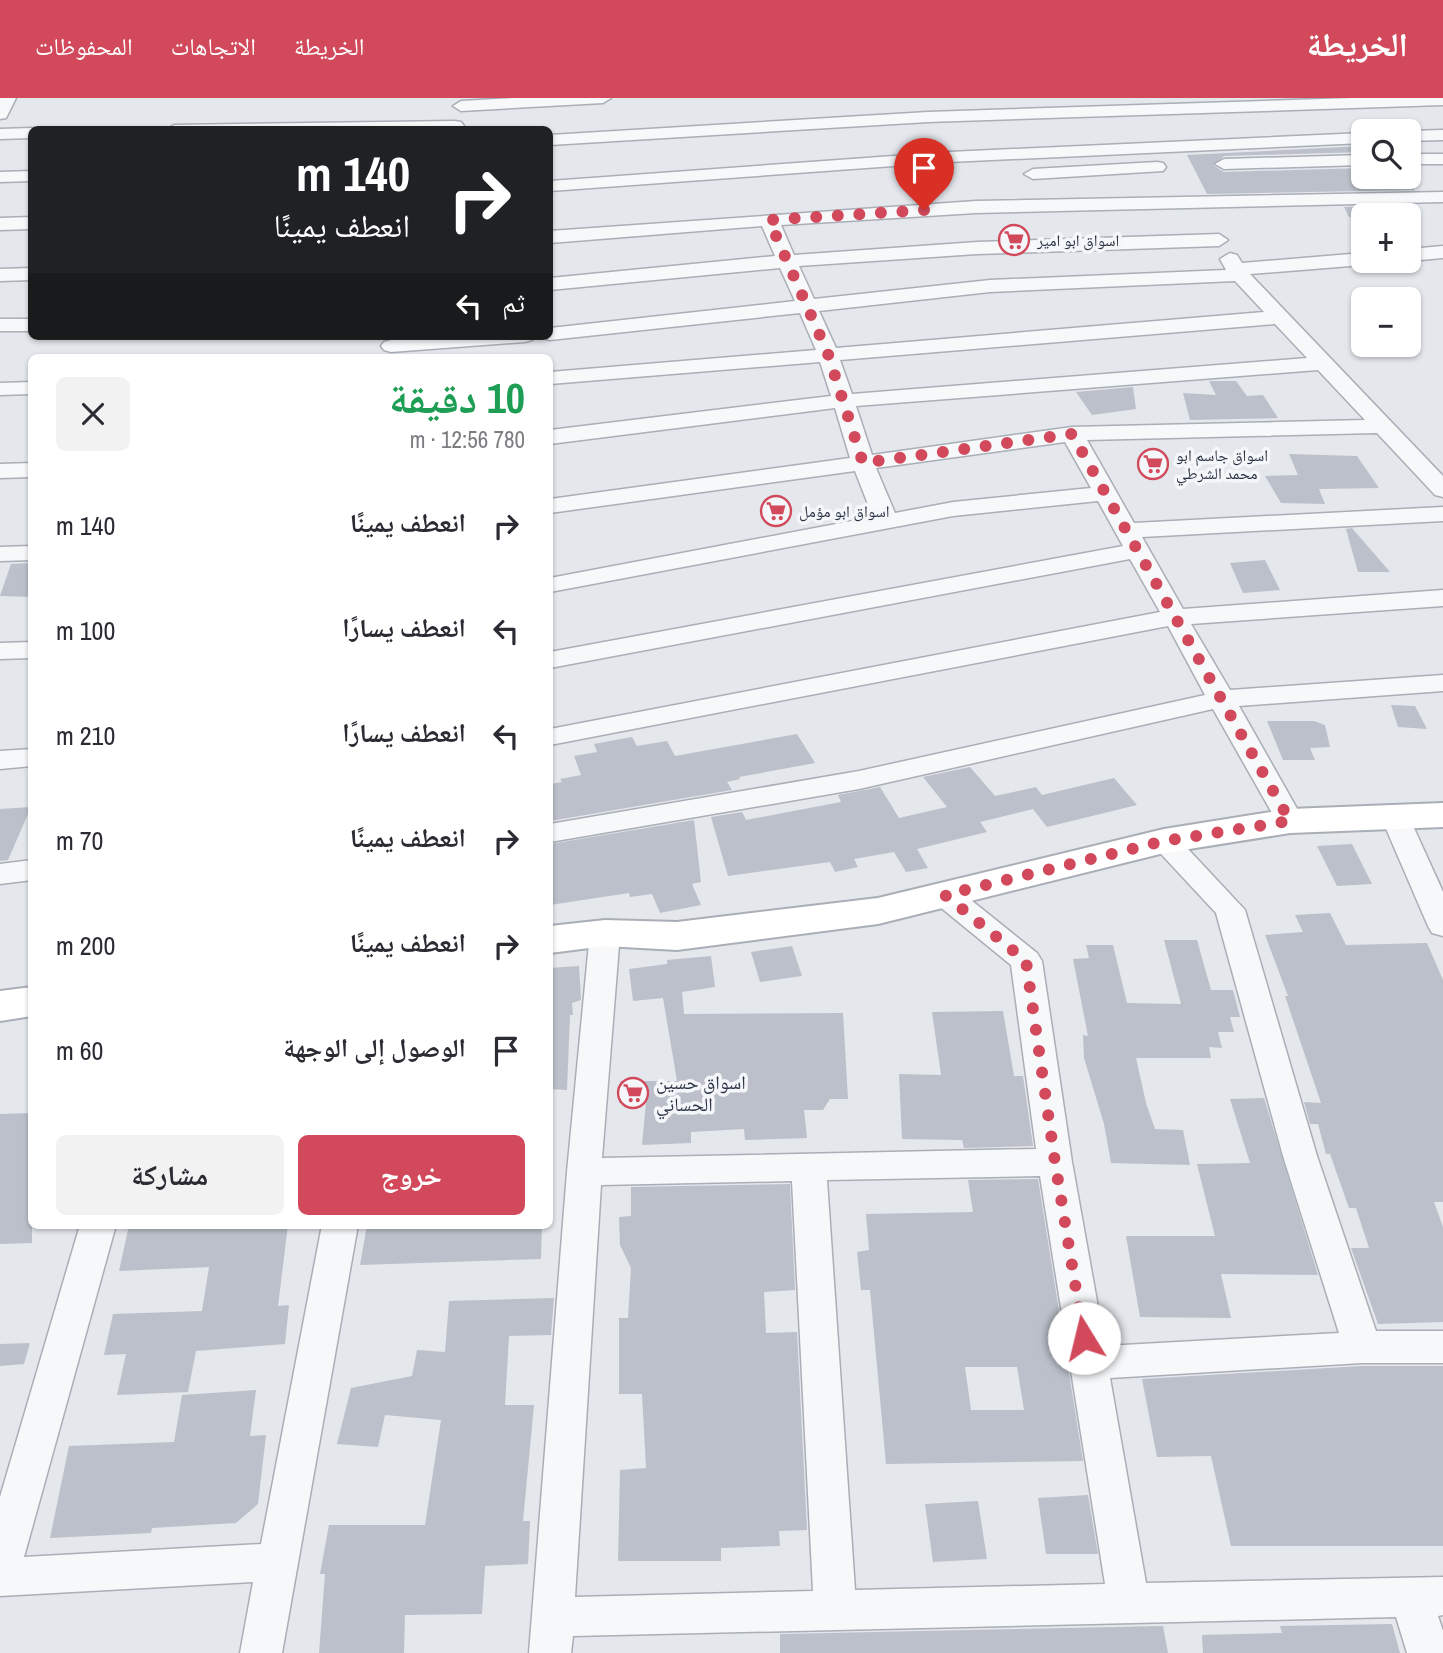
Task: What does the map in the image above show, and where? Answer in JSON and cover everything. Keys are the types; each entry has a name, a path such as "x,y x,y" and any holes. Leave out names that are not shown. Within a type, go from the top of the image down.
{"street":[{"path":"0,114 8,98"},
{"path":"455,126 462,102 603,98"},
{"path":"916,98 949,157"},
{"path":"553,140 928,117 1443,100"},
{"path":"1189,108 1237,163"},
{"path":"0,134 28,133"},
{"path":"1421,136 1443,135"},
{"path":"553,186 949,157 1351,138"},
{"path":"1421,159 1443,159"},
{"path":"1210,164 1351,160"},
{"path":"1032,174 1169,167"},
{"path":"0,177 28,176"},
{"path":"553,237 976,207 1443,197"},
{"path":"1204,204 1219,240 1238,272 1443,490"},
{"path":"769,220 828,354 863,463 887,522"},
{"path":"0,224 28,223"},
{"path":"553,284 788,261 977,248 1219,240"},
{"path":"1421,254 1443,252"},
{"path":"553,334 990,286 1238,272 1351,260"},
{"path":"0,275 28,274"},
{"path":"553,378 1282,317"},
{"path":"0,325 28,325"},
{"path":"391,346 471,340"},
{"path":"553,437 842,401 1325,363"},
{"path":"0,389 28,388"},
{"path":"553,506 1072,434 1384,426"},
{"path":"1072,434 1290,821"},
{"path":"0,471 28,470"},
{"path":"553,584 953,509 1105,493"},
{"path":"553,659 1132,541 1443,513"},
{"path":"0,554 28,553"},
{"path":"553,736 1176,617 1443,598"},
{"path":"0,651 28,650"},
{"path":"553,832 859,780 1222,699 1443,683"},
{"path":"0,760 28,757"},
{"path":"553,940 605,933 677,936 878,911 1164,841 1290,821 1443,815"},
{"path":"1395,817 1443,926"},
{"path":"1164,841 1230,910 1300,1156 1362,1347"},
{"path":"0,874 28,870"},
{"path":"945,895 1026,961 1055,1162 1129,1604"},
{"path":"605,933 584,1172 551,1635 835,1611 1428,1597 1428,1653"},
{"path":"0,1006 28,1002"},
{"path":"584,1172 1055,1162"},
{"path":"809,1167 835,1611"},
{"path":"0,1568 97,1229"},
{"path":"261,1653 339,1229"},
{"path":"1088,1363 1362,1347 1443,1347"},
{"path":"0,1577 276,1562"}],"building":[{"path":"1351,147 1351,152 1224,156 1213,165 1224,172 1351,168 1351,189 1415,190 1207,194 1187,155"},
{"path":"1344,207 1351,207 1351,217 1349,217"},
{"path":"1209,381 1236,381 1247,396 1263,395 1278,418 1190,420 1183,393 1216,395"},
{"path":"1133,387 1136,409 1092,415 1076,392"},
{"path":"1289,454 1357,456 1379,488 1319,489 1325,504 1281,503 1265,476 1298,475"},
{"path":"1352,528 1390,572 1358,572 1346,529"},
{"path":"1265,560 1280,590 1243,593 1230,563"},
{"path":"28,563 28,597 0,596 11,564"},
{"path":"1391,705 1415,706 1427,729 1398,727"},
{"path":"1267,721 1314,721 1325,725 1330,747 1310,748 1315,760 1283,760"},
{"path":"797,734 815,763 739,777 740,779 727,782 732,790 553,820 553,784 562,782 560,779 581,775 574,756 597,752 594,744 632,737 637,746 667,741 675,756"},
{"path":"970,767 995,796 1036,787 1042,795 1114,778 1137,805 1047,827 1033,809 980,822 987,832 917,849 928,868 906,872 894,852 854,859 858,867 835,872 830,862 728,876 711,817 742,812 746,820 841,802 838,795 880,787 899,818 947,807 923,777"},
{"path":"28,807 28,814 8,860 0,861 0,809"},
{"path":"694,820 701,882 692,884 701,905 660,913 652,894 630,897 629,893 553,905 553,844"},
{"path":"1352,844 1372,884 1337,886 1317,846"},
{"path":"1330,913 1346,945 1427,943 1443,980 1443,1202 1434,1202 1443,1227 1443,1322 1378,1324 1351,1248 1369,1248 1356,1208 1349,1208 1330,1154 1326,1154 1318,1124 1310,1124 1304,1102 1321,1103 1285,996 1288,996 1265,935 1303,932 1295,915"},
{"path":"1164,940 1197,940 1211,990 1233,990 1240,1017 1230,1017 1234,1032 1218,1032 1222,1048 1209,1047 1211,1058 1136,1058 1155,1129 1183,1130 1190,1165 1111,1163 1104,1124 1084,1058 1083,1035 1088,1036 1073,959 1089,958 1086,945 1113,945 1127,1003 1181,1004"},
{"path":"792,946 802,976 760,982 751,952"},
{"path":"711,956 715,987 682,992 684,1014 843,1013 848,1099 830,1099 823,1110 804,1110 807,1138 745,1140 744,1129 691,1132 691,1143 642,1145 646,1102 619,1103 620,1081 677,1081 663,998 633,1001 629,969 667,964 667,960"},
{"path":"579,966 581,1000 572,1003 573,1015 570,1015 567,1090 553,1089 553,968"},
{"path":"1003,1011 1014,1076 1023,1076 1033,1146 964,1148 962,1140 902,1139 899,1074 941,1075 932,1012"},
{"path":"1264,1098 1318,1275 1221,1274 1231,1318 1140,1317 1126,1236 1215,1236 1197,1164 1250,1163 1230,1099"},
{"path":"28,1113 28,1229 32,1229 32,1243 0,1244 0,1114"},
{"path":"1038,1179 1083,1461 886,1464 870,1290 861,1290 857,1252 869,1250 866,1214 973,1212 968,1180","holes":["965,1367 1017,1367 1024,1410 971,1410"]},
{"path":"790,1184 795,1290 764,1292 766,1333 797,1332 807,1530 779,1531 780,1546 721,1548 721,1561 618,1561 620,1470 646,1468 642,1394 619,1394 619,1318 628,1318 631,1268 620,1245 619,1217 631,1216 631,1187"},
{"path":"128,1229 288,1229 278,1306 289,1305 285,1344 196,1351 188,1392 117,1395 126,1354 104,1355 113,1314 202,1311 209,1267 119,1271"},
{"path":"366,1229 542,1229 541,1259 360,1265"},
{"path":"554,1298 551,1335 509,1336 505,1405 534,1405 523,1521 530,1521 528,1564 485,1566 482,1614 405,1615 404,1653 319,1653 325,1574 320,1574 329,1525 425,1525 441,1420 385,1415 378,1447 337,1444 351,1388 412,1376 417,1350 445,1352 449,1301"},
{"path":"30,1343 24,1364 0,1366 0,1344"},
{"path":"1362,1366 1443,1366 1443,1546 1231,1546 1211,1456 1157,1457 1142,1379"},
{"path":"256,1390 250,1436 266,1435 258,1504 236,1523 152,1528 151,1533 50,1538 69,1446 174,1442 182,1395"},
{"path":"1088,1495 1098,1554 1046,1554 1038,1498"},
{"path":"978,1501 987,1559 933,1562 925,1504"},
{"path":"1392,1624 1400,1653 1203,1653 1202,1635 1282,1633 1280,1626"},
{"path":"1163,1626 1168,1653 780,1653 780,1634"}],"place":[{"name":"اسواق ابو امير","path":"1014,240"},
{"name":"اسواق جاسم ابو محمد الشرطي","path":"1153,464"},
{"name":"اسواق ابو مؤمل","path":"776,511"},
{"name":"اسواق حسين الحساني","path":"633,1093"}],"route":[{"path":"924,210 769,220 828,354 863,463 1072,434 1290,821 1164,841 945,895 1026,961 1084,1338"}]}
